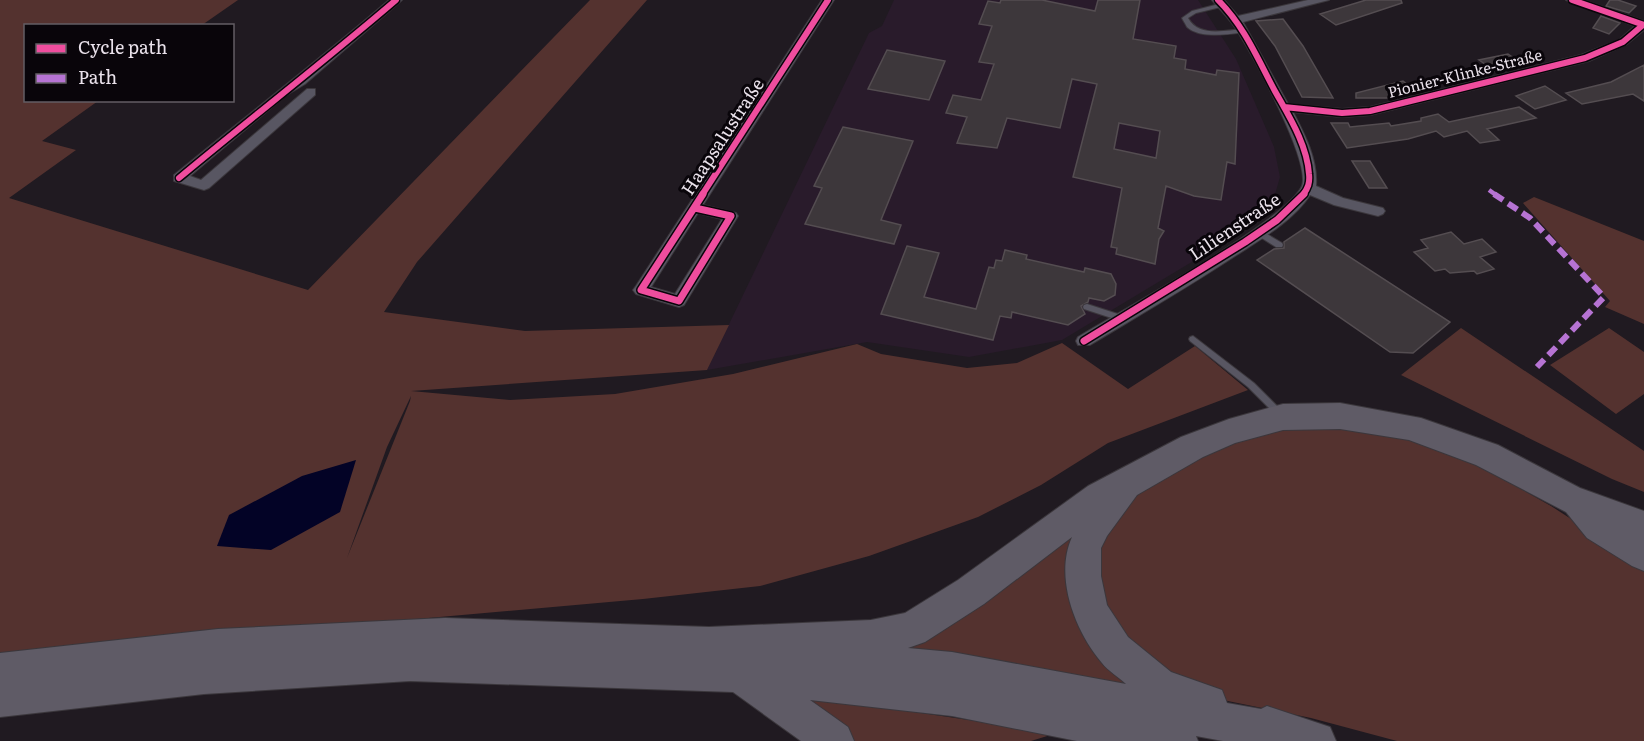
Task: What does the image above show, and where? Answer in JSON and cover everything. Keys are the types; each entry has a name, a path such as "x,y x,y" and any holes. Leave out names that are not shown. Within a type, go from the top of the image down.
{"highway":[{"path":"0,672 218,647 433,636 709,645 871,638 912,629 971,592 1078,510 1100,496 1127,484 1192,447 1228,432 1283,417 1340,416 1410,427 1486,455 1572,500 1641,525"},
{"path":"1127,484 1095,525 1084,548 1083,576 1090,611 1115,650 1159,687 1301,737"},
{"path":"1572,500 1599,527 1644,555"},
{"path":"709,645 952,671 1301,737"},
{"path":"0,698 204,675 410,662 738,673 952,697 1156,740"},
{"path":"738,673 834,741"}],"street":[{"path":"291,87 311,92 204,185 179,178 396,0"},
{"name":"Haapsalustraße","path":"695,208 731,216 679,301 641,290 828,0"},
{"path":"1235,20 1323,0"},
{"path":"1572,0 1644,25"},
{"path":"1221,2 1244,31 1284,107 1305,155 1310,173 1308,189 1339,202 1378,212"},
{"name":"Pionier-Klinke-Straße","path":"1284,107 1342,113 1370,111 1585,58 1623,42 1644,25"},
{"name":"Lilienstraße","path":"1084,341 1260,233 1292,208 1308,189"}],"lane":[{"path":"1221,2 1194,12 1185,18 1187,25 1195,30 1210,33 1244,31"},
{"path":"1260,233 1279,245"},
{"path":"1087,307 1121,318"},
{"path":"1193,339 1251,385 1283,417"}],"shaded area":[{"path":"0,0 238,0 203,24 24,24 24,102 97,102 42,141 76,150 9,198 308,290 590,0 647,0 417,262 384,312 525,331 729,325 707,370 411,391 510,400 615,394 733,374 857,344 881,354 967,368 1017,363 1062,343 1128,389 1195,346 1248,390 1108,443 1041,485 978,517 869,556 760,586 643,599 0,656","holes":["411,396 410,401 347,558 387,447"]},
{"path":"894,0 1198,0 1236,59 1274,147 1280,177 1272,205 1230,239 1062,340 969,357 867,342 707,370 869,33 882,26"},
{"path":"1534,197 1644,241 1644,324 1605,307 1610,301 1523,203"},
{"path":"1461,328 1644,451 1644,492 1612,479 1401,375"},
{"path":"1609,328 1644,352 1644,394 1616,414 1550,365"},
{"path":"1329,424 1399,435 1475,463 1551,506 1644,566 1644,741 1397,741 1311,718 1218,699 1178,685 1104,623 1098,535 1125,505 1154,482 1194,460 1259,432"},
{"path":"1082,514 1072,570 1172,701 868,644"},
{"path":"786,693 1057,733 1031,741 853,741"}],"water":[{"path":"356,460 340,512 271,550 217,546 229,515 302,476"}],"building":[{"path":"1001,0 1042,0 1095,11 1098,0 1140,0 1133,39 1176,46 1174,58 1186,60 1185,69 1216,75 1217,70 1239,73 1235,164 1227,162 1221,200 1194,196 1166,186 1158,228 1164,231 1159,239 1155,264 1116,254 1117,248 1111,247 1122,188 1073,177 1097,84 1072,79 1060,128 1007,118 997,148 957,143 967,117 946,113 953,95 981,100 994,64 979,62 992,26 979,24 988,1 1000,3","holes":["1119,123 1160,131 1156,158 1114,149"]},
{"path":"1366,0 1401,0 1402,3 1336,25 1320,14"},
{"path":"1610,0 1636,6 1629,13 1606,6"},
{"path":"1601,16 1620,23 1609,34 1593,28"},
{"path":"1283,19 1303,46 1333,98 1302,97 1275,46 1256,21"},
{"path":"887,50 945,61 929,100 868,89"},
{"path":"1508,54 1524,65 1495,71 1479,60"},
{"path":"1644,65 1644,101 1633,94 1582,104 1566,93 1611,82"},
{"path":"1403,81 1417,92 1392,98 1356,98 1356,93"},
{"path":"1545,86 1566,100 1535,109 1516,96"},
{"path":"1519,107 1536,118 1487,129 1499,140 1480,143 1467,131 1444,137 1436,131 1408,139 1347,148 1331,123 1348,123 1350,127 1389,123 1391,126 1421,121 1421,118 1438,114 1449,122"},
{"path":"843,127 913,141 881,220 901,225 894,244 805,224 822,188 814,186"},
{"path":"1352,161 1370,161 1387,188 1369,188"},
{"path":"1305,228 1450,322 1413,353 1390,352 1257,260 1274,249 1284,248 1284,242"},
{"path":"1451,232 1464,244 1482,239 1496,252 1480,257 1494,269 1477,274 1474,271 1450,273 1445,269 1435,271 1414,252 1428,248 1421,240"},
{"path":"907,246 939,253 924,297 976,309 989,267 994,268 996,260 1002,261 1005,250 1027,255 1026,259 1084,272 1085,268 1111,274 1116,284 1115,295 1104,301 1089,298 1088,302 1081,306 1085,314 1068,325 1012,312 1011,318 1000,316 993,340 881,314"}],"marked path":[{"path":"1489,190 1530,218 1604,297 1537,367"}],"cycle path":[{"path":"179,178 281,93 301,81 396,0"},
{"path":"695,208 731,216 679,301 641,290 828,0"},
{"path":"1084,341 1208,266 1277,220 1299,200 1309,186 1308,164 1293,126 1244,32 1218,0"},
{"path":"1572,0 1644,25"},
{"path":"1284,107 1342,113 1370,111 1585,58 1623,42 1643,25"}]}
